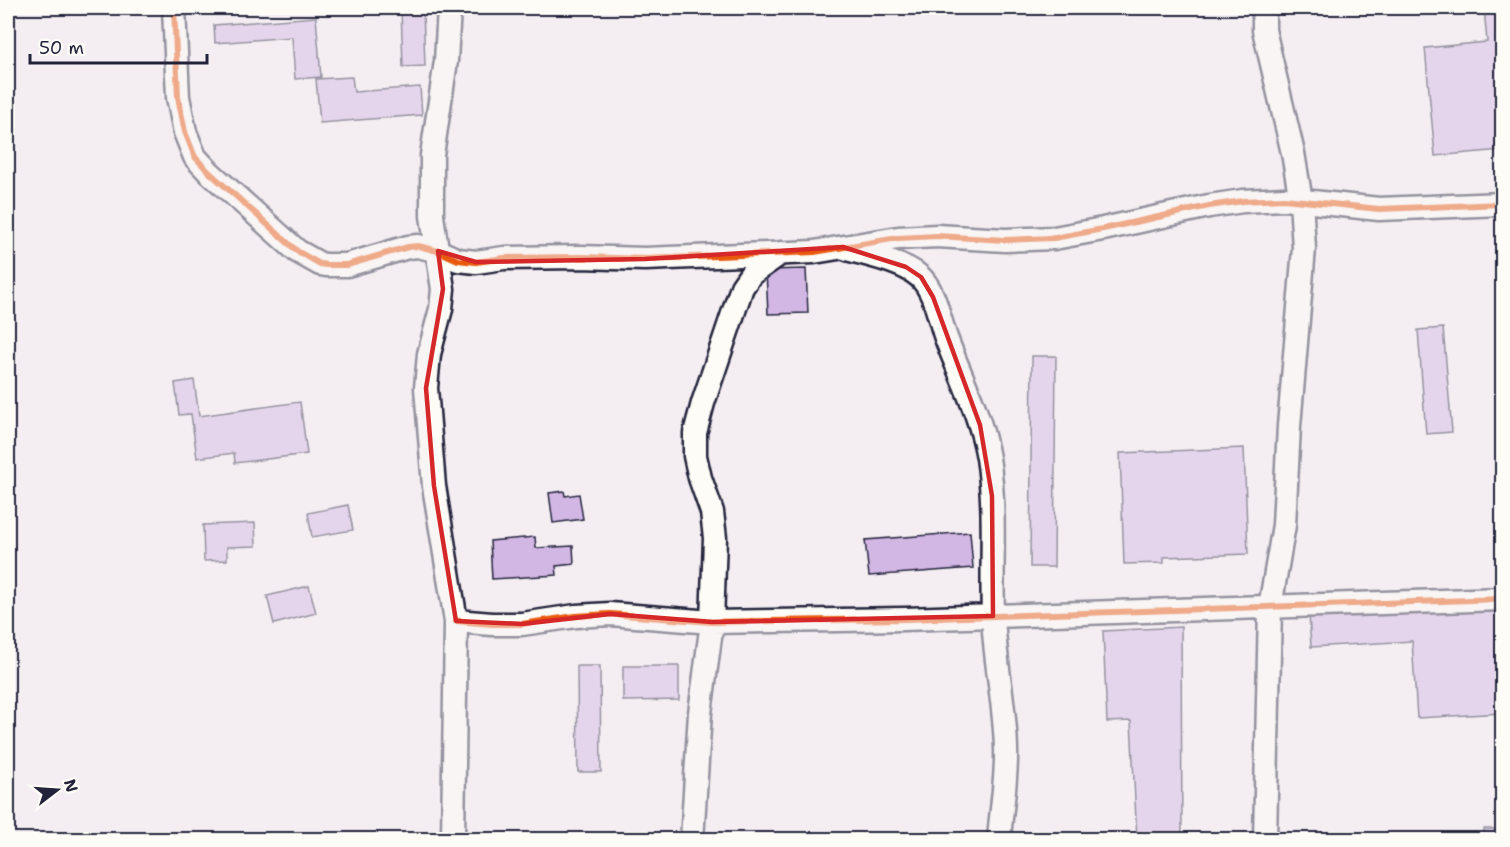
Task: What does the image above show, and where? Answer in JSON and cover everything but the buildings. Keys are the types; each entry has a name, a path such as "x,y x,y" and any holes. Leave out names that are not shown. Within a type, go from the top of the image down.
{"street":[{"path":"174,8 178,97 185,132 195,157 297,251 326,265 347,265 418,246 438,251 458,260 476,262 504,258 645,259 814,252 898,238 937,236 1005,240 1054,238 1243,201 1284,199 1379,209 1503,204"},
{"path":"448,8 446,61 432,155 432,216 443,289 441,309 429,354 426,388 434,486 456,621 453,840"},
{"path":"1264,8 1264,30 1293,153 1301,201 1304,248 1289,426 1284,525 1270,607 1264,840"},
{"path":"843,247 906,267 921,277 933,297 980,425 988,458 992,496 993,616 1006,749 999,840"},
{"path":"692,840 700,713 712,622 715,538 712,512 695,456 695,433 703,402 742,287 751,274 781,253"},
{"path":"456,621 522,624 576,616 610,614 712,622 905,619 1503,599"}],"highlighted area":[{"path":"843,247 906,267 921,277 933,297 980,425 992,496 993,616 712,622 610,614 522,624 456,621 434,486 426,388 443,289 438,251 476,262 645,259"}],"cycle path":[{"path":"174,8 178,97 185,132 195,157 297,251 326,265 347,265 418,246 438,251 458,260 476,262 504,258 645,259 814,252 898,238 937,236 1005,240 1054,238 1243,201 1284,199 1379,209 1502,204"},
{"path":"456,621 522,624 576,616 610,614 712,622 905,619 1502,599"}]}
